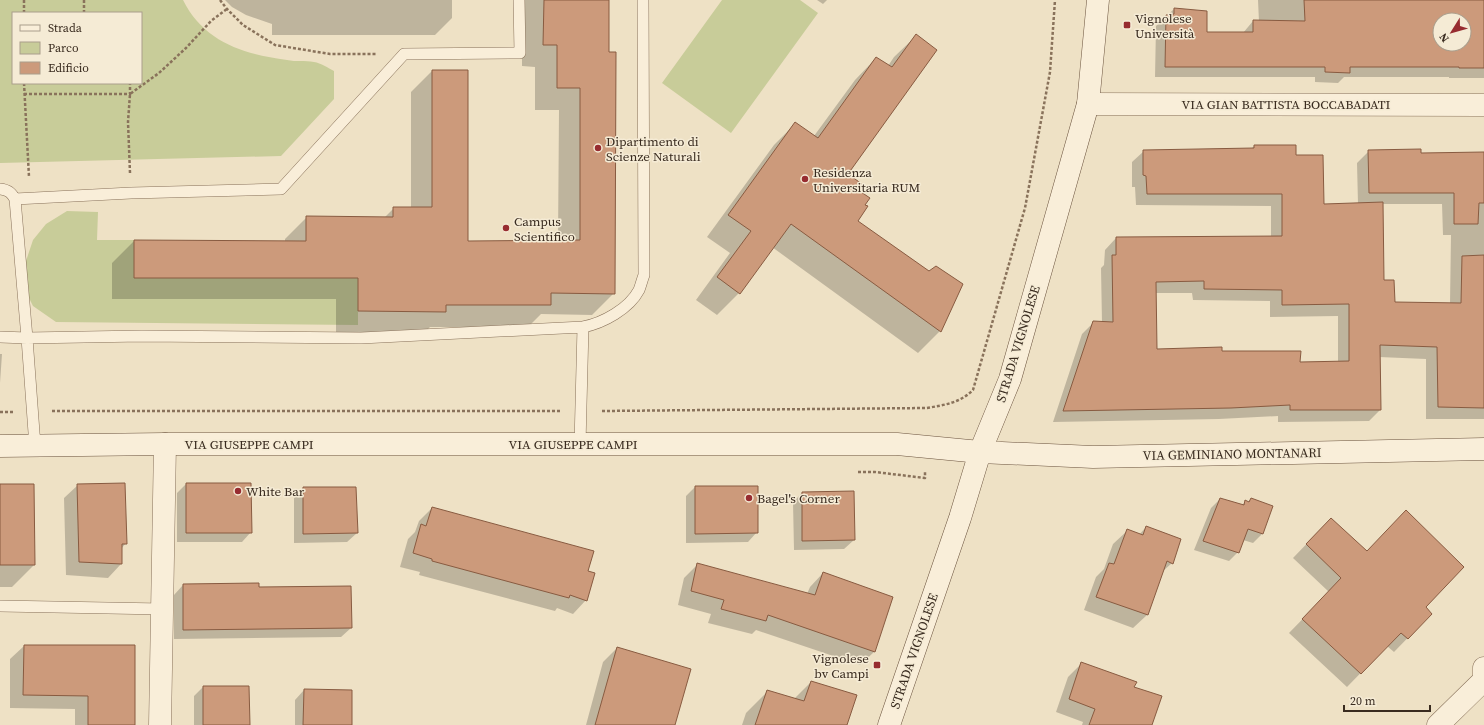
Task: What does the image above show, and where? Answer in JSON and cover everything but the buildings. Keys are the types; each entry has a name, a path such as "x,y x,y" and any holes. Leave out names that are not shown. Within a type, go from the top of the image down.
{"street":[{"name":"STRADA VIGNOLESE","path":"889,725 960,518 980,452 1010,379 1088,104 1098,0"},
{"name":"VIA GIAN BATTISTA BOCCABADATI","path":"1088,104 1484,105"},
{"name":"VIA GIUSEPPE CAMPI","path":"0,446 165,444 897,444 980,452"},
{"path":"160,725 165,444"},
{"name":"VIA GEMINIANO MONTANARI","path":"980,452 1093,457 1484,449"},
{"path":"1438,725 1484,680 1484,668"}],"lane":[{"path":"15,199 131,193 281,189 404,54 520,53 519,0"},
{"path":"0,337 142,336 361,338 583,328 594,325 608,318 630,301 638,291 644,275 643,0"},
{"path":"0,189 6,189 15,199 28,338 35,446"},
{"path":"580,444 583,328"},
{"path":"0,606 162,610"}],"path":[{"path":"24,0 24,12"},
{"path":"84,0 84,12"},
{"path":"220,0 243,25 275,45 330,54 404,54"},
{"path":"0,412 580,411 927,408 945,405 965,398 973,390 1025,208 1050,72 1055,0"},
{"path":"24,94 130,94 159,73 186,48 211,21 227,9"},
{"path":"24,84 30,198"},
{"path":"130,84 128,122 131,193"}],"green space":[{"path":"0,0 183,0 202,26 226,44 255,54 290,61 307,61 322,64 334,71 334,99 281,156 0,163"},
{"path":"722,0 800,0 818,13 731,133 662,83"},
{"path":"67,211 98,212 97,240 134,240 134,278 358,278 358,325 56,322 33,306 22,284 26,261 33,240 46,224"}],"place":[{"name":"Vignolese Università","path":"1127,25"},
{"name":"Dipartimento di Scienze Naturali","path":"598,148"},
{"name":"Residenza Universitaria RUM","path":"805,179"},
{"name":"Campus Scientifico","path":"506,228"},
{"name":"White Bar","path":"238,491"},
{"name":"Bagel's Corner","path":"749,498"},
{"name":"Vignolese bv Campi","path":"877,665"}]}
